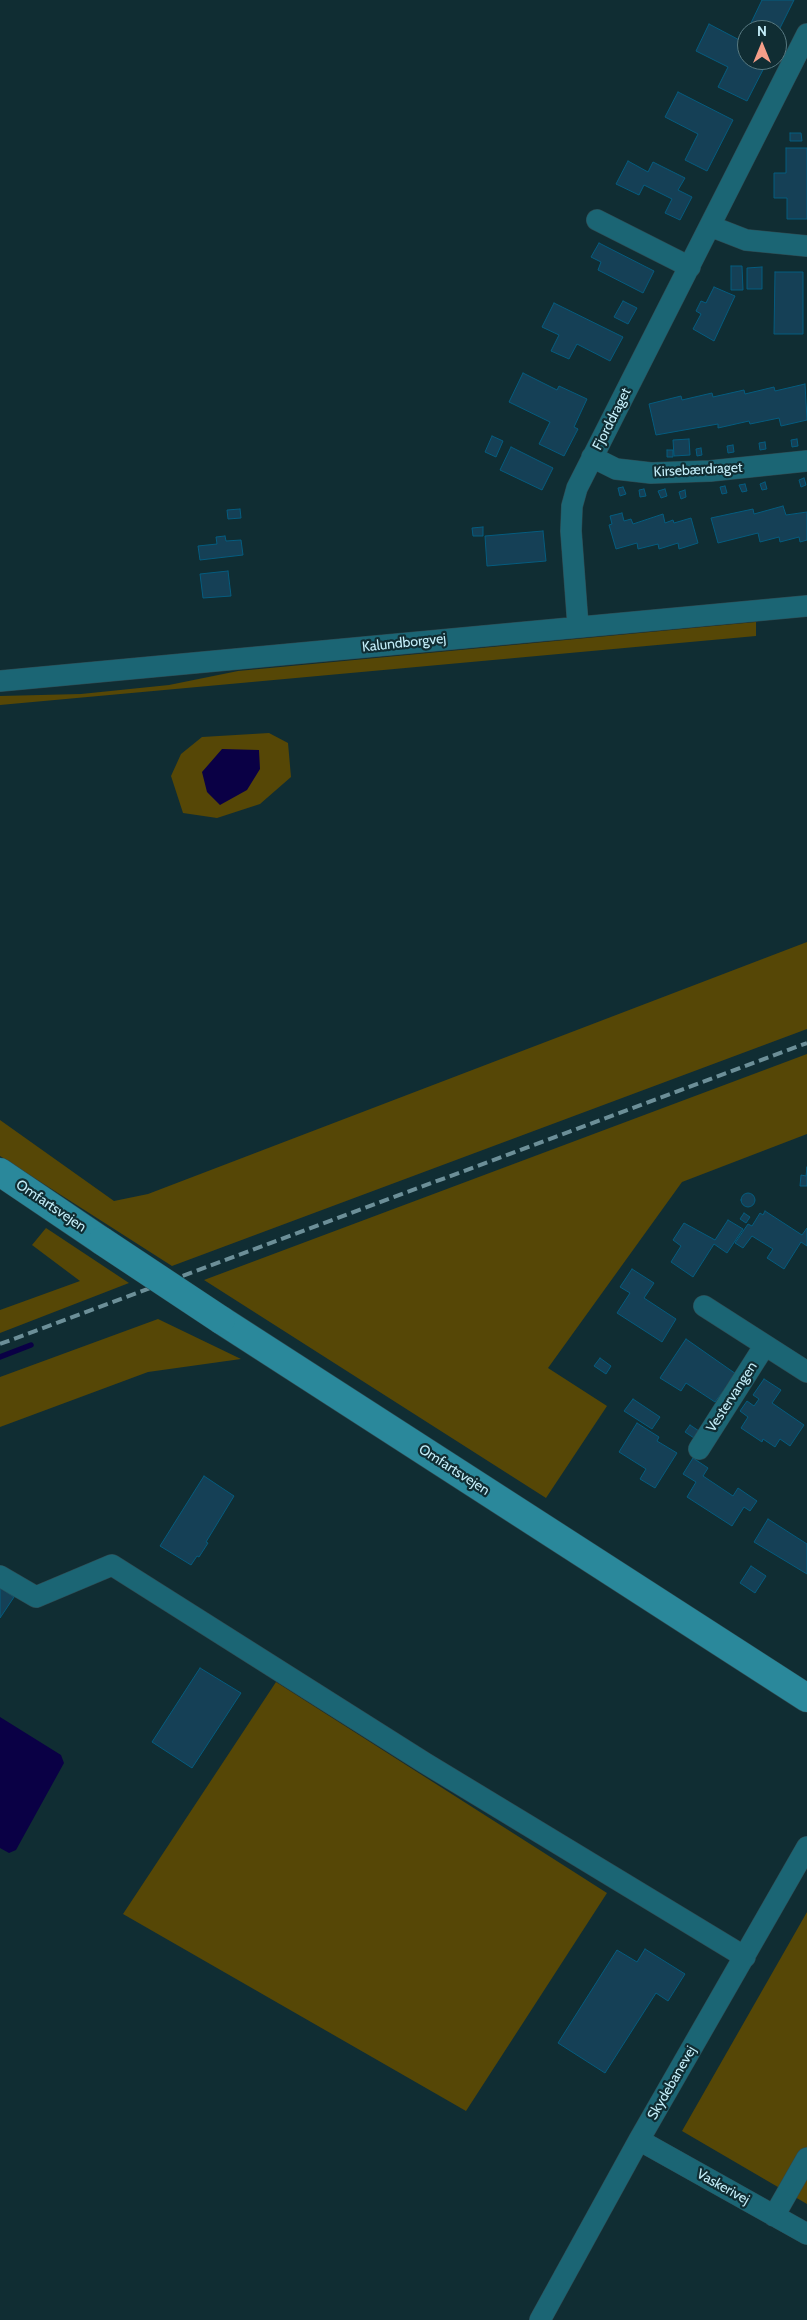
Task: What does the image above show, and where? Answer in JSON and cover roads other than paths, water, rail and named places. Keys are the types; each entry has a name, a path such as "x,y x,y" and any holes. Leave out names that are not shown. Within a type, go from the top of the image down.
{"main road":[{"name":"Omfartsvejen","path":"0,1172 221,1320 807,1698"},
{"name":"Omfartsvejen","path":"0,1179 102,1241"}],"street":[{"name":"Fjorddraget","path":"578,626 571,512 576,490 807,34"},
{"path":"597,220 690,267"},
{"path":"710,226 751,241 807,246"},
{"name":"Kirsebærdraget","path":"592,457 616,469 651,473 710,471 807,461"},
{"name":"Kalundborgvej","path":"0,681 807,606"},
{"path":"704,1306 807,1372"},
{"name":"Vestervangen","path":"699,1448 765,1345"},
{"path":"0,1576 36,1597 112,1565 425,1763 745,1957"},
{"name":"Skydebanevej","path":"540,2320 639,2140 807,1847"},
{"name":"Vaskerivej","path":"639,2140 807,2234"},
{"path":"774,2216 807,2158"}],"waterway":[{"path":"0,1357 31,1345"}],"railway":[{"path":"0,1344 807,1043"}]}
